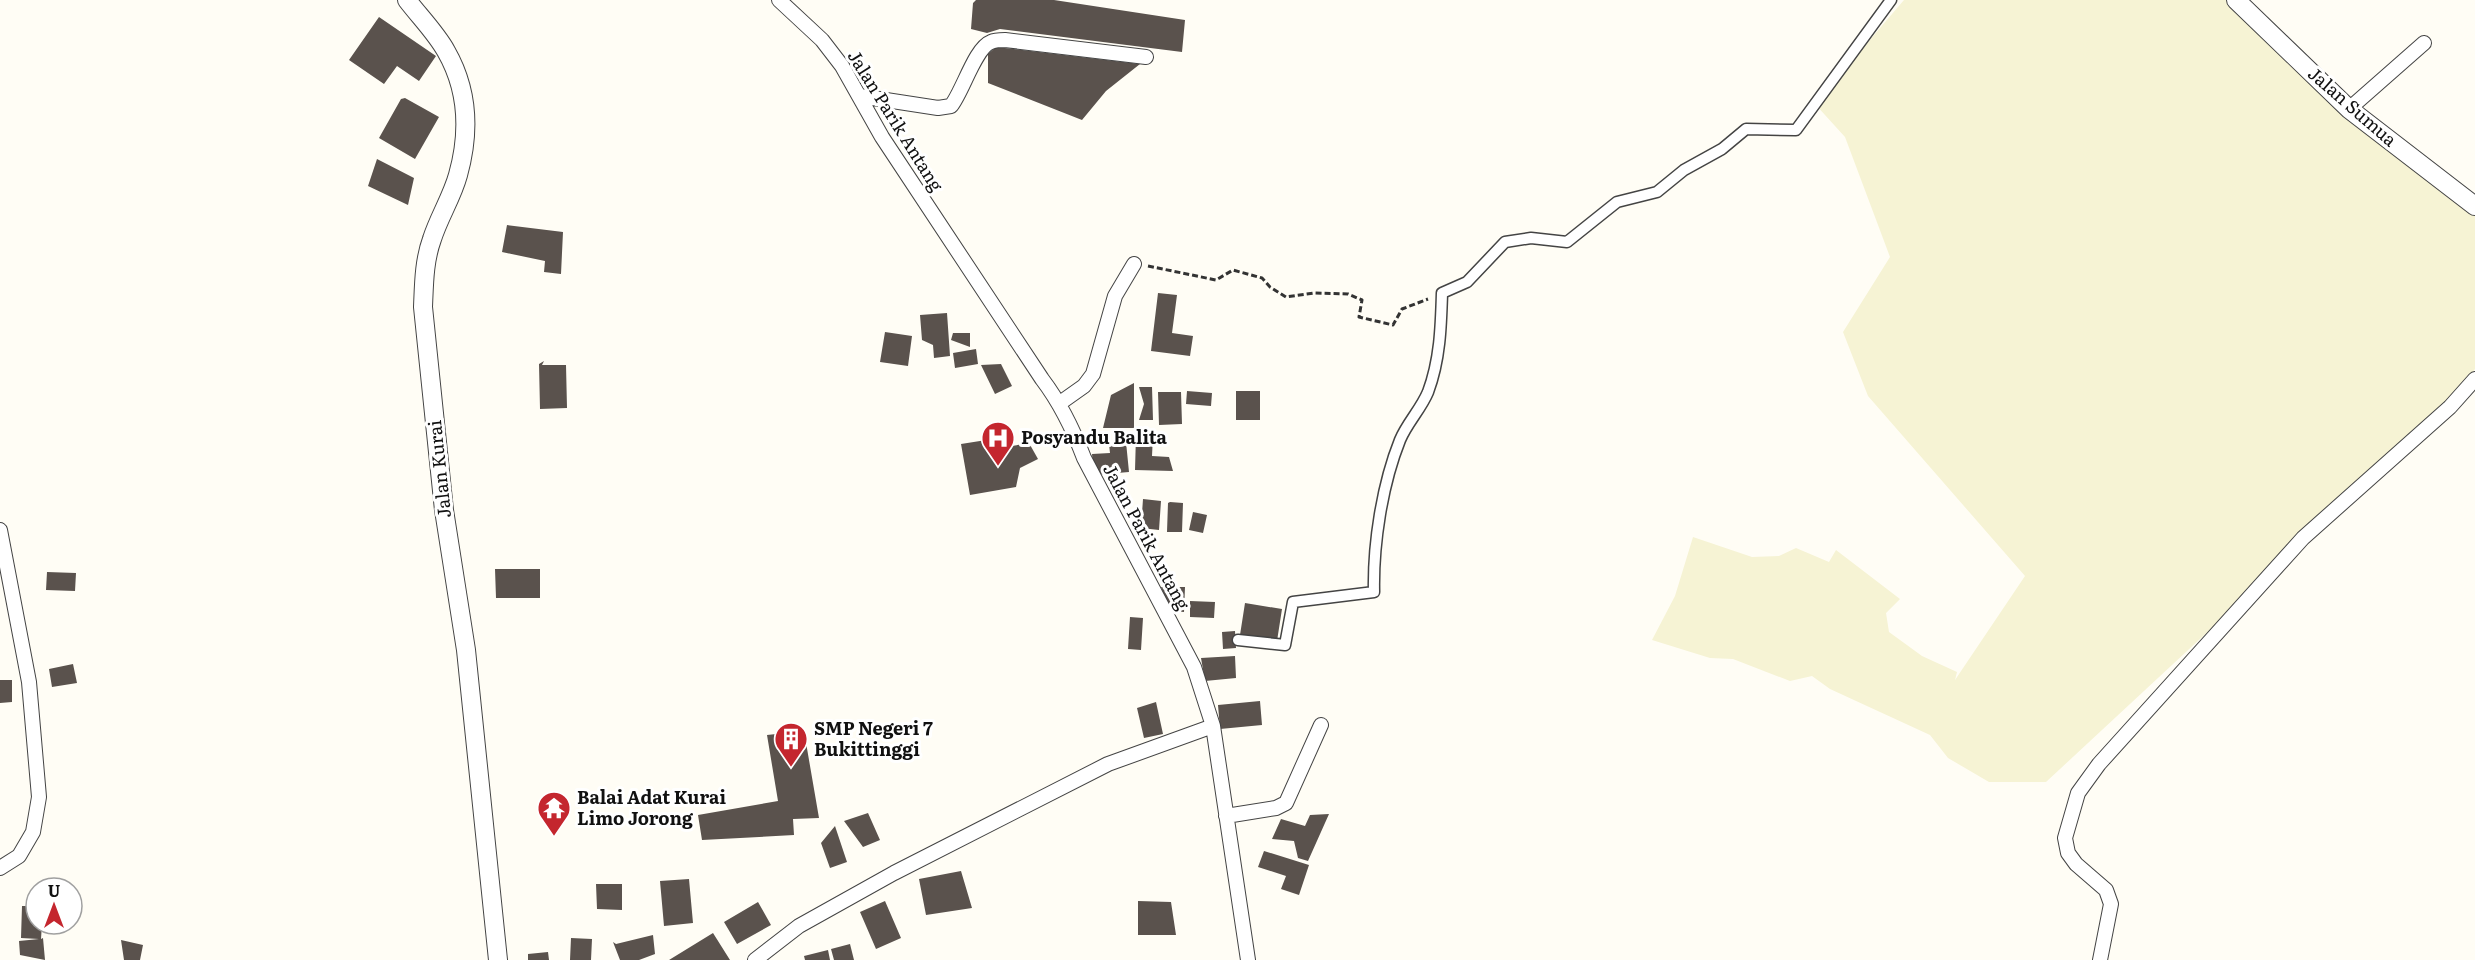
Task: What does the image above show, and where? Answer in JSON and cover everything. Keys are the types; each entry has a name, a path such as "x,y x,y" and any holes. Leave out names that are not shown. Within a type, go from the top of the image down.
{"street":[{"name":"Jalan Kurai","path":"407,0 446,50 459,79 467,112 458,176 431,239 424,275 423,307 444,510 466,650 498,960"},
{"name":"Jalan Parik Antang","path":"779,0 822,40 842,66 882,137 1060,403 1084,458 1194,667 1213,726 1248,960"},
{"path":"1238,640 1285,645 1293,602 1374,592 1373,559 1389,474 1401,438 1427,393 1440,348 1442,293 1467,282 1505,242 1531,238 1567,242 1617,202 1657,192 1684,171 1722,149 1746,129 1796,130 1891,0"},
{"name":"Jalan Sumua","path":"2236,0 2349,109 2473,200"},
{"path":"860,96 938,108 951,106 959,96 982,48 991,42 1005,40 1146,57"},
{"path":"2349,109 2424,43"},
{"path":"1060,403 1084,386 1093,374 1115,296 1134,264"},
{"path":"2100,960 2111,904 2106,890 2076,864 2068,853 2065,838 2078,793 2098,764 2303,538 2450,407 2475,379"},
{"path":"0,530 29,682 39,797 33,832 19,856 0,868"},
{"path":"1227,816 1276,808 1286,803 1321,725"},
{"path":"754,960 799,927 894,873 1108,764 1213,726"}],"path":[{"path":"1134,264 1216,280 1233,270 1262,278 1270,287 1286,297 1314,293 1348,294 1362,300 1359,317 1393,325 1402,309 1442,293"}],"shaded area":[{"path":"1904,0 2236,0 2475,206 2475,369 2450,407 2046,782 1989,782 1948,758 1930,735 1830,689 1812,676 1790,681 1733,659 1710,658 1652,640 1675,596 1693,537 1752,557 1779,556 1796,548 1829,562 1836,550 1900,599 1886,613 1889,632 1922,656 1957,672 1955,680 2025,576 1868,396 1843,332 1890,257 1845,137 1815,104"}],"building":[{"path":"976,0 1054,0 1185,20 1182,52 1000,29 987,33 971,29 973,3"},
{"path":"379,17 436,56 419,81 397,66 384,84 349,60"},
{"path":"996,47 1140,64 1106,91 1082,120 988,83 988,54"},
{"path":"405,98 439,117 415,159 379,138 401,99"},
{"path":"377,159 414,178 408,205 368,186"},
{"path":"507,225 563,232 561,274 544,272 545,261 502,252"},
{"path":"1158,293 1177,295 1172,333 1193,336 1190,356 1151,351"},
{"path":"947,313 950,356 934,358 933,345 922,340 920,315"},
{"path":"885,332 912,336 908,366 880,362"},
{"path":"953,333 970,333 970,347 951,340"},
{"path":"976,349 978,364 955,368 953,353"},
{"path":"544,361 542,365 566,365 567,408 540,409 539,364"},
{"path":"1001,364 1012,386 995,394 981,365"},
{"path":"1134,383 1134,428 1103,428 1111,395"},
{"path":"1139,387 1152,387 1153,420 1139,420 1144,404"},
{"path":"1187,391 1212,393 1211,406 1186,404"},
{"path":"1236,391 1260,391 1260,420 1236,420"},
{"path":"1158,392 1181,392 1182,424 1159,425"},
{"path":"1136,435 1153,435 1152,456 1169,457 1173,471 1135,470"},
{"path":"999,438 1000,448 1029,443 1038,459 1020,468 1016,487 970,495 961,444"},
{"path":"1126,442 1129,472 1094,475 1092,454 1110,453 1109,444"},
{"path":"1143,499 1161,501 1159,530 1141,528"},
{"path":"1168,503 1183,503 1182,532 1167,532"},
{"path":"1193,512 1207,515 1203,533 1189,530"},
{"path":"495,569 540,569 540,598 496,598"},
{"path":"47,572 76,573 75,591 46,590"},
{"path":"1161,587 1185,587 1184,612 1170,611"},
{"path":"1190,601 1215,602 1214,618 1190,617"},
{"path":"1245,603 1282,609 1277,641 1240,635"},
{"path":"1130,617 1143,618 1141,650 1128,649"},
{"path":"1235,631 1236,648 1223,649 1222,632"},
{"path":"1235,656 1236,678 1205,681 1201,658"},
{"path":"73,664 77,683 52,687 49,669"},
{"path":"0,680 12,680 12,702 0,703"},
{"path":"1260,701 1262,725 1220,729 1218,705"},
{"path":"1156,702 1163,734 1144,738 1137,708"},
{"name":"SMP Negeri 7 Bukittinggi","path":"804,731 819,818 793,819 794,835 702,840 698,815 778,801 767,735"},
{"path":"868,813 880,840 863,847 844,821"},
{"path":"1329,814 1308,861 1298,858 1294,841 1272,839 1281,819 1305,826 1310,815"},
{"path":"835,826 847,862 830,868 821,843"},
{"path":"1264,851 1309,865 1299,895 1281,889 1286,876 1258,867"},
{"path":"961,871 972,908 926,915 919,879"},
{"path":"689,879 693,923 664,926 660,881"},
{"path":"596,884 622,884 622,910 597,909"},
{"path":"885,901 901,938 876,949 860,912"},
{"path":"1138,901 1171,902 1176,935 1138,935"},
{"path":"758,902 771,925 737,944 724,922"},
{"path":"22,906 24,906 24,936 41,936 41,939 43,938 45,960 20,955 19,941 39,939 21,938"},
{"path":"713,933 730,960 669,960"},
{"path":"653,935 655,954 639,960 620,960 613,942 616,944"},
{"path":"571,938 592,939 591,960 570,960"},
{"path":"121,940 143,945 140,960 124,960"},
{"path":"850,944 854,960 834,960 831,949"},
{"path":"828,950 830,960 805,960 804,956"},
{"path":"548,952 549,960 528,960 528,954"}],"place":[{"name":"Posyandu Balita","path":"998,467"},
{"name":"SMP Negeri 7 Bukittinggi","path":"791,768"},
{"name":"Balai Adat Kurai Limo Jorong","path":"554,837"}]}
